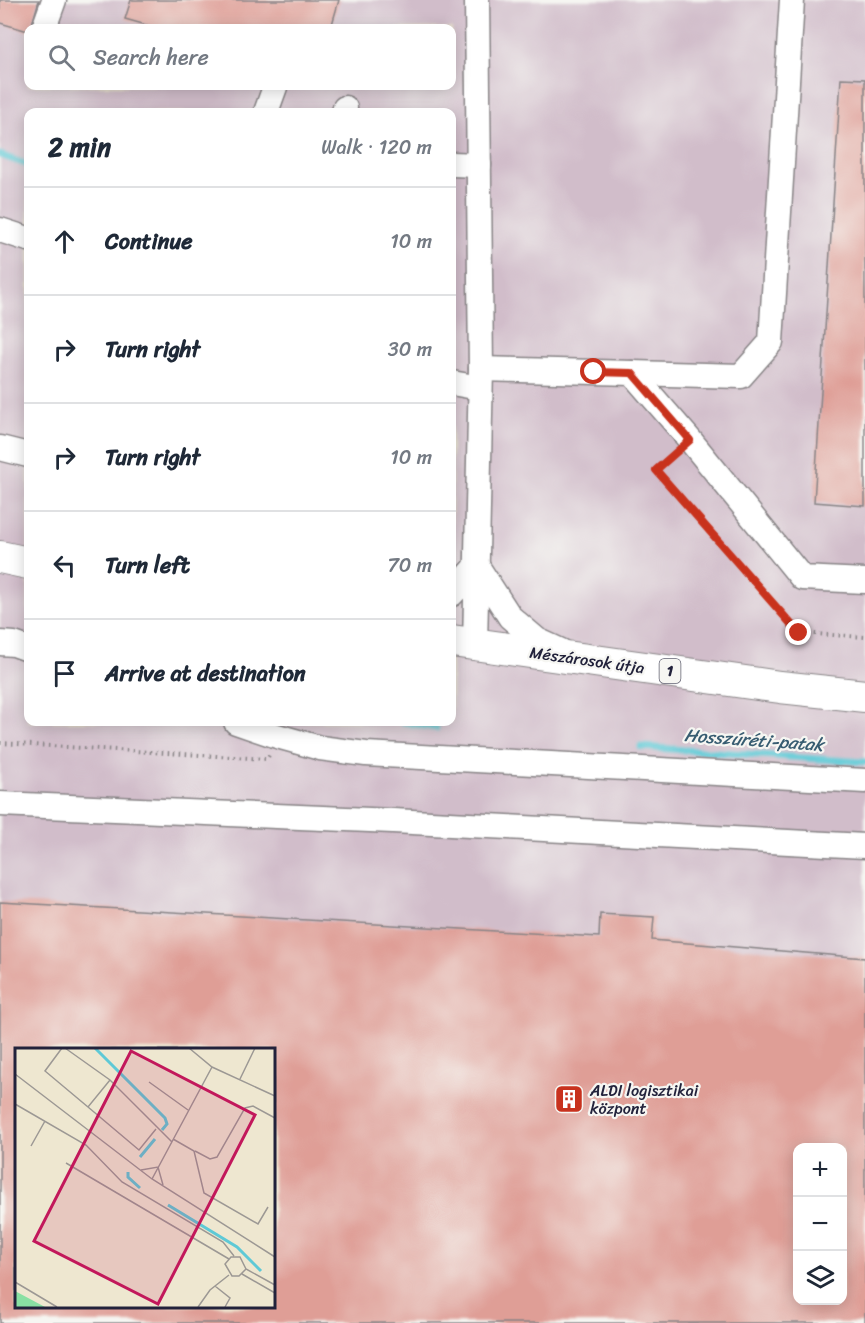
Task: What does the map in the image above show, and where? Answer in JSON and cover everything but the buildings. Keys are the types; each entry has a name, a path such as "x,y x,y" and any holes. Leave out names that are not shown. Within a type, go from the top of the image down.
{"main road":[{"path":"0,557 24,562"},
{"name":"Mészárosok útja","path":"463,643 780,687 865,696"}],"street":[{"path":"45,24 54,0"},
{"path":"463,643 477,566 481,379 477,0"},
{"path":"456,382 481,379 632,373 741,376 771,342 792,0"},
{"path":"267,108 274,90"},
{"path":"456,164 479,165"},
{"path":"0,230 24,238"},
{"path":"632,373 690,440 802,578 865,581"},
{"path":"0,448 24,454"},
{"path":"456,590 477,566"},
{"path":"477,566 510,617 537,640 577,658"},
{"path":"0,644 14,644 24,648"},
{"path":"248,726 320,748 366,754 865,781"},
{"path":"0,804 381,820 865,846"}],"path":[{"path":"690,440 656,470 799,633 865,637"}],"shaded area":[{"path":"0,0 865,0 865,1323 0,1323"}],"waterway":[{"name":"Hosszúréti-patak","path":"0,155 24,164"},
{"name":"Hosszúréti-patak","path":"425,726 436,728"},
{"name":"Hosszúréti-patak","path":"641,747 865,762"}],"place":[{"name":"ALDI logisztikai központ","path":"569,1099"}],"route":[{"path":"594,372 632,373 690,440 656,470 799,633"}]}
